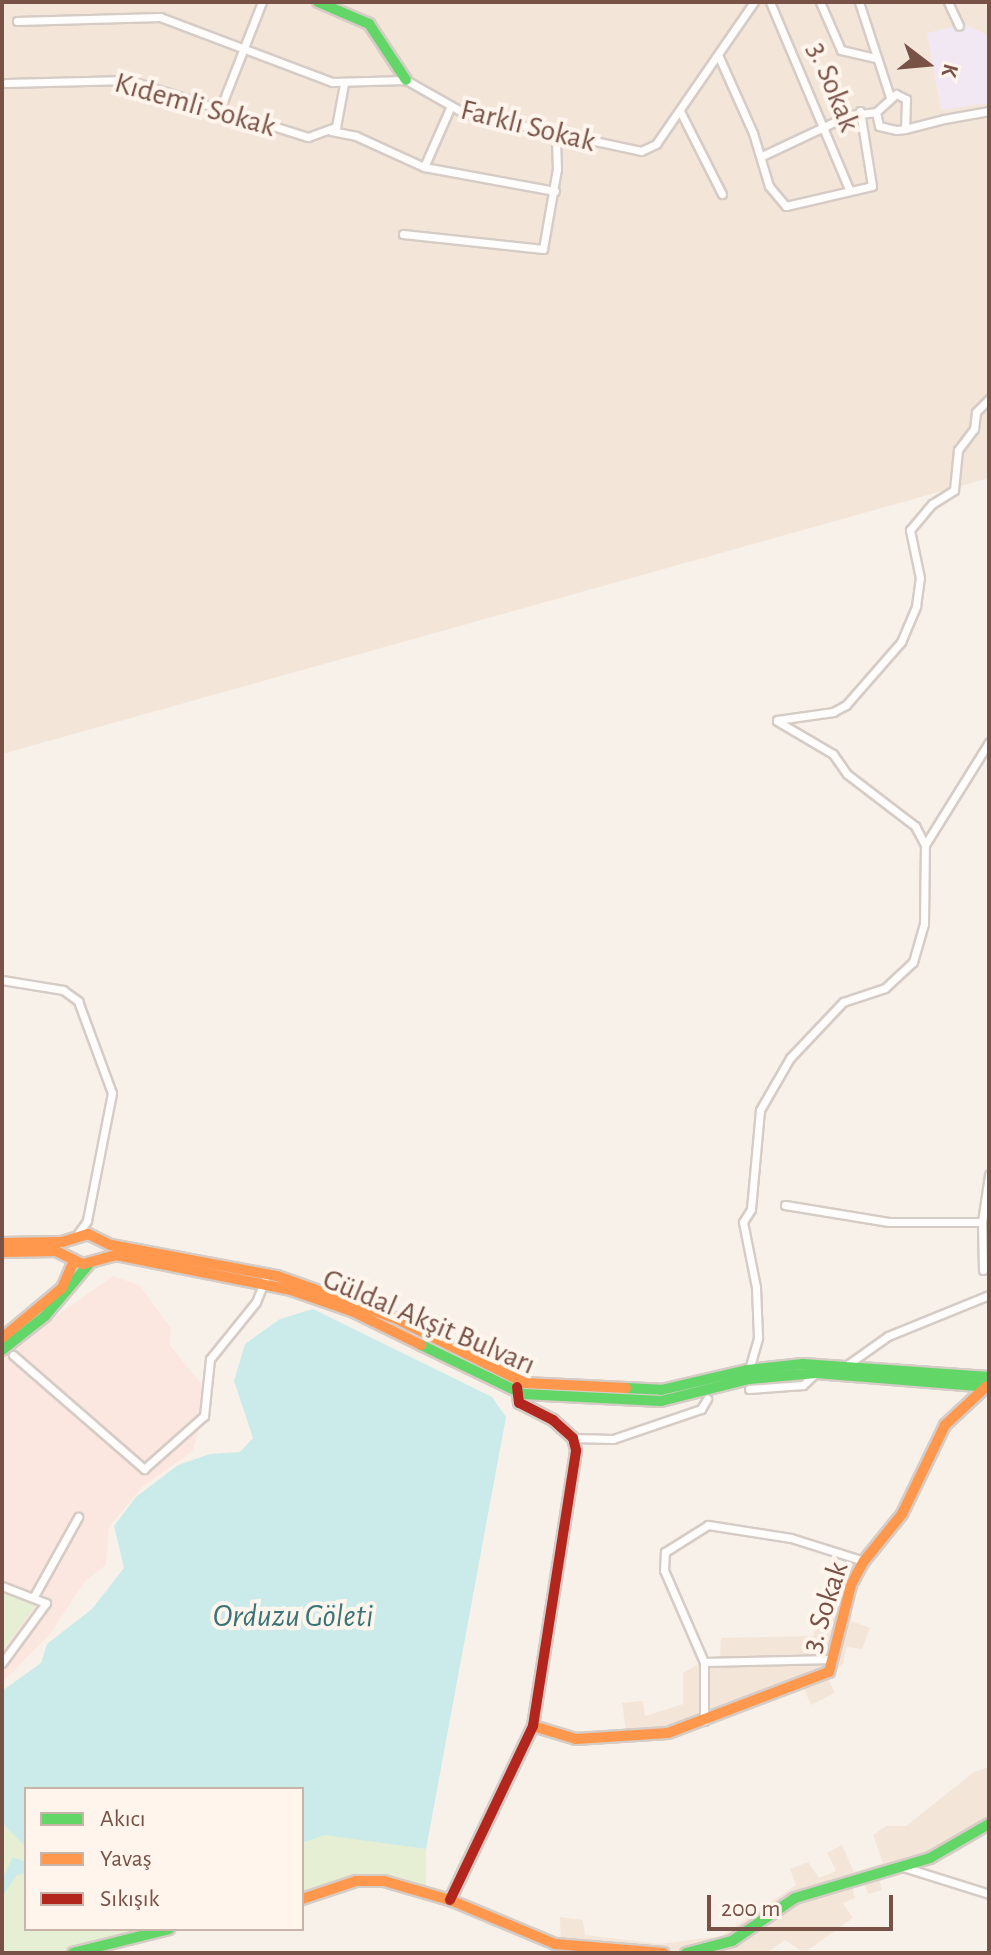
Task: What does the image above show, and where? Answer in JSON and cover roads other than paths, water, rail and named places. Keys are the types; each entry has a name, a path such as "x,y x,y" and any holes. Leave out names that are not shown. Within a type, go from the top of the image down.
{"street":[{"path":"220,109 262,2"},
{"path":"318,2 332,4 369,24 406,80"},
{"path":"722,194 680,111 754,2"},
{"name":"3. Sokak","path":"770,2 850,191"},
{"path":"820,2 841,50 877,58"},
{"path":"859,2 890,97"},
{"path":"948,2 959,26"},
{"path":"17,21 160,17 344,84 356,78 406,80"},
{"path":"719,57 762,156 769,186 786,206 869,189 874,179 860,111"},
{"name":"Kıdemli Sokak","path":"6,83 118,78 308,137 331,131 356,136 424,167 555,191"},
{"name":"Farklı Sokak","path":"406,80 450,108 629,150 650,150 680,111"},
{"path":"331,131 341,116 344,84"},
{"path":"876,112 890,97 900,94 906,99 905,129"},
{"path":"424,167 450,108"},
{"path":"762,156 822,125 860,111 876,112"},
{"path":"876,112 879,126 905,129 989,111"},
{"path":"403,234 543,249 555,191 556,135"},
{"path":"748,1380 758,1337 756,1287 743,1222 751,1209 760,1110 790,1058 843,1002 885,988 913,962 924,924 925,845 915,826 847,774 833,754 777,720 833,712 846,705 901,642 916,606 920,578 910,530 932,504 954,490 958,450 974,429 976,412 989,399"},
{"path":"925,845 989,742"},
{"path":"2,980 63,990 84,1010 112,1108 87,1221 74,1237 72,1258 62,1288 2,1338"},
{"path":"983,1270 982,1222 989,1175"},
{"path":"785,1205 889,1222 982,1222"},
{"path":"2,1350 45,1316 89,1264 101,1256 98,1240 87,1221"},
{"name":"Güldal Akşit Bulvarı","path":"2,1243 74,1237 98,1240 265,1279 354,1312 517,1386 661,1401 748,1380 847,1365 988,1384"},
{"path":"2,1252 72,1258 89,1264"},
{"name":"Güldal Akşit Bulvarı","path":"101,1256 265,1279"},
{"path":"13,1355 144,1469 204,1416 210,1359 256,1302 265,1279"},
{"path":"847,1365 888,1336 989,1295"},
{"name":"Güldal Akşit Bulvarı","path":"748,1380 816,1373 988,1384"},
{"name":"3. Sokak","path":"533,1726 576,1739 668,1733 818,1679 836,1658 851,1585 864,1561 902,1514 945,1425 988,1384"},
{"path":"450,1900 533,1726 576,1450 573,1438 553,1420 519,1403 517,1386"},
{"path":"573,1438 613,1439 701,1409 707,1399"},
{"path":"33,1598 78,1517"},
{"path":"704,1721 704,1662 664,1570 665,1552 676,1541 708,1525 791,1538 864,1561"},
{"path":"2,1586 46,1603 2,1663"},
{"path":"704,1662 836,1658"},
{"path":"686,1953 732,1941 795,1898 930,1858 989,1824"},
{"path":"899,1866 989,1894"},
{"path":"304,1898 364,1879 450,1900 555,1944 664,1953"},
{"path":"73,1953 161,1931"}],"water":[{"name":"Orduzu Göleti","path":"313,1309 492,1397 506,1417 426,1849 325,1835 304,1842 304,1787 24,1787 24,1845 2,1823 2,1691 41,1663 47,1644 92,1609 124,1568 114,1526 136,1497 178,1465 210,1454 240,1452 253,1438 234,1381 245,1344 280,1319"},
{"path":"13,1857 24,1861 24,1873 17,1875 2,1897 2,1879"}]}
